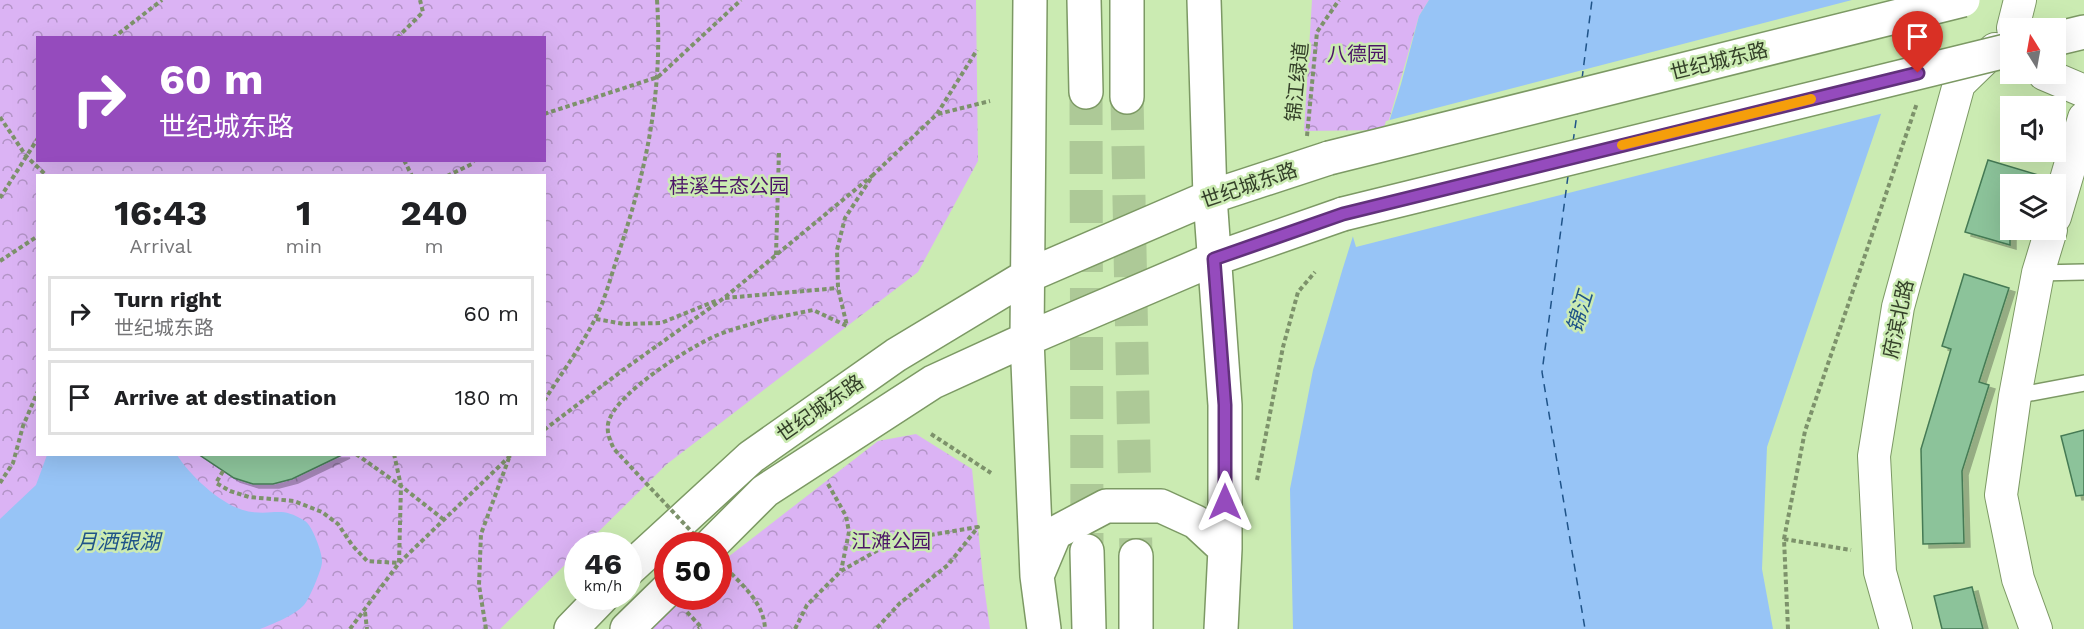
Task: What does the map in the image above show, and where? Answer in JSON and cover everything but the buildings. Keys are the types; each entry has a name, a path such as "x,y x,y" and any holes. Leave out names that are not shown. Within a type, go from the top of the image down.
{"main road":[{"path":"1030,0 1028,339 1037,576 1044,629"},
{"path":"1084,0 1086,92"},
{"path":"1127,0 1127,98"},
{"path":"1204,0 1210,197 1225,405 1225,549 1221,629"},
{"name":"世纪城东路","path":"642,557 751,457 896,355 1027,276 1318,148 1963,0"},
{"path":"2066,36 2084,32"},
{"name":"世纪城东路","path":"724,532 765,491 933,382 1214,259 1343,214 2000,52"},
{"path":"1037,576 1055,533 1106,506 1161,506 1196,522 1225,549"},
{"path":"1087,551 1089,629"},
{"path":"1136,556 1136,629"},
{"path":"627,629 654,603"},
{"path":"571,629 589,610"}],"street":[{"path":"2016,18 2020,0"},
{"name":"府滨北路","path":"1896,629 1881,572 1874,456 1898,307 1959,84 2000,44"},
{"path":"2066,83 2084,91"},
{"path":"2066,179 2084,118"},
{"path":"2036,629 2018,579 2001,495 2015,396 2038,273 2048,240"}],"lane":[{"path":"2038,273 2084,272"},
{"path":"2015,396 2084,383"}],"path":[{"path":"116,36 162,0"},
{"path":"399,36 423,12 420,0"},
{"path":"546,397 596,319 637,197 651,130 658,77 657,0"},
{"path":"546,113 658,77 741,0"},
{"name":"锦江绿道","path":"1318,148 1317,32 1339,0"},
{"path":"546,428 724,298 873,175 937,114 977,50"},
{"path":"937,114 990,100"},
{"path":"1788,629 1784,539 1805,430 1918,100"},
{"path":"0,117 26,156 45,174"},
{"path":"0,198 36,141"},
{"path":"776,255 779,151"},
{"path":"451,174 473,162"},
{"path":"692,532 614,449 608,436 609,419 620,402 668,361 712,337 764,321 813,310 847,326 838,288 837,250 845,219 873,175"},
{"path":"0,261 36,237"},
{"path":"1256,481 1283,347 1298,292 1315,272"},
{"path":"596,319 624,324 661,323 724,298 838,288"},
{"path":"0,483 13,463 23,426 36,397"},
{"path":"931,434 991,473"},
{"path":"359,456 402,486 443,519"},
{"path":"394,456 402,486 399,563"},
{"path":"350,629 399,563 510,456"},
{"path":"486,629 479,585 481,534 511,456"},
{"path":"223,471 216,483 230,491 249,497 294,501 322,512 338,524 352,545 367,561 399,563"},
{"path":"827,480 846,516 849,532 841,571"},
{"path":"795,629 807,605 841,571 894,541 978,527 948,565 900,603 876,629"},
{"path":"1784,539 1880,555"},
{"path":"732,576 756,601 764,619 765,629"},
{"path":"364,610 367,629"}],"green space":[{"name":"桂溪生态公园","path":"0,0 976,0 978,161 918,272 667,464 598,532 564,532 564,566 500,629 0,629"},
{"name":"八德园","path":"1312,0 1429,0 1419,16 1386,130 1304,131"},
{"name":"江滩公园","path":"916,434 972,469 990,629 651,629 669,610 732,610 732,554 878,441"}],"water":[{"name":"锦江","path":"1429,0 1920,0 1767,447 1762,569 1773,629 1293,629 1290,489 1313,370 1401,84 1419,16"},
{"name":"月洒银湖","path":"47,456 178,456 200,482 231,505 252,512 284,512 305,521 317,540 321,553 320,571 304,605 277,622 260,629 0,629 0,519 36,485"}],"pier":[{"path":"1852,0 1923,0 1884,113 1356,247 1351,230 1386,121"}],"ferry route":[{"path":"1582,79 1592,0"},
{"path":"1573,142 1577,114"},
{"path":"1568,176 1542,372 1585,629"}],"tunnel":[{"path":"1086,92 1087,543"},
{"path":"1127,97 1136,556"}],"slow traffic":[{"path":"1622,145 1811,99"}],"route":[{"path":"1225,502 1225,405 1214,259 1343,214 1918,73"}]}
